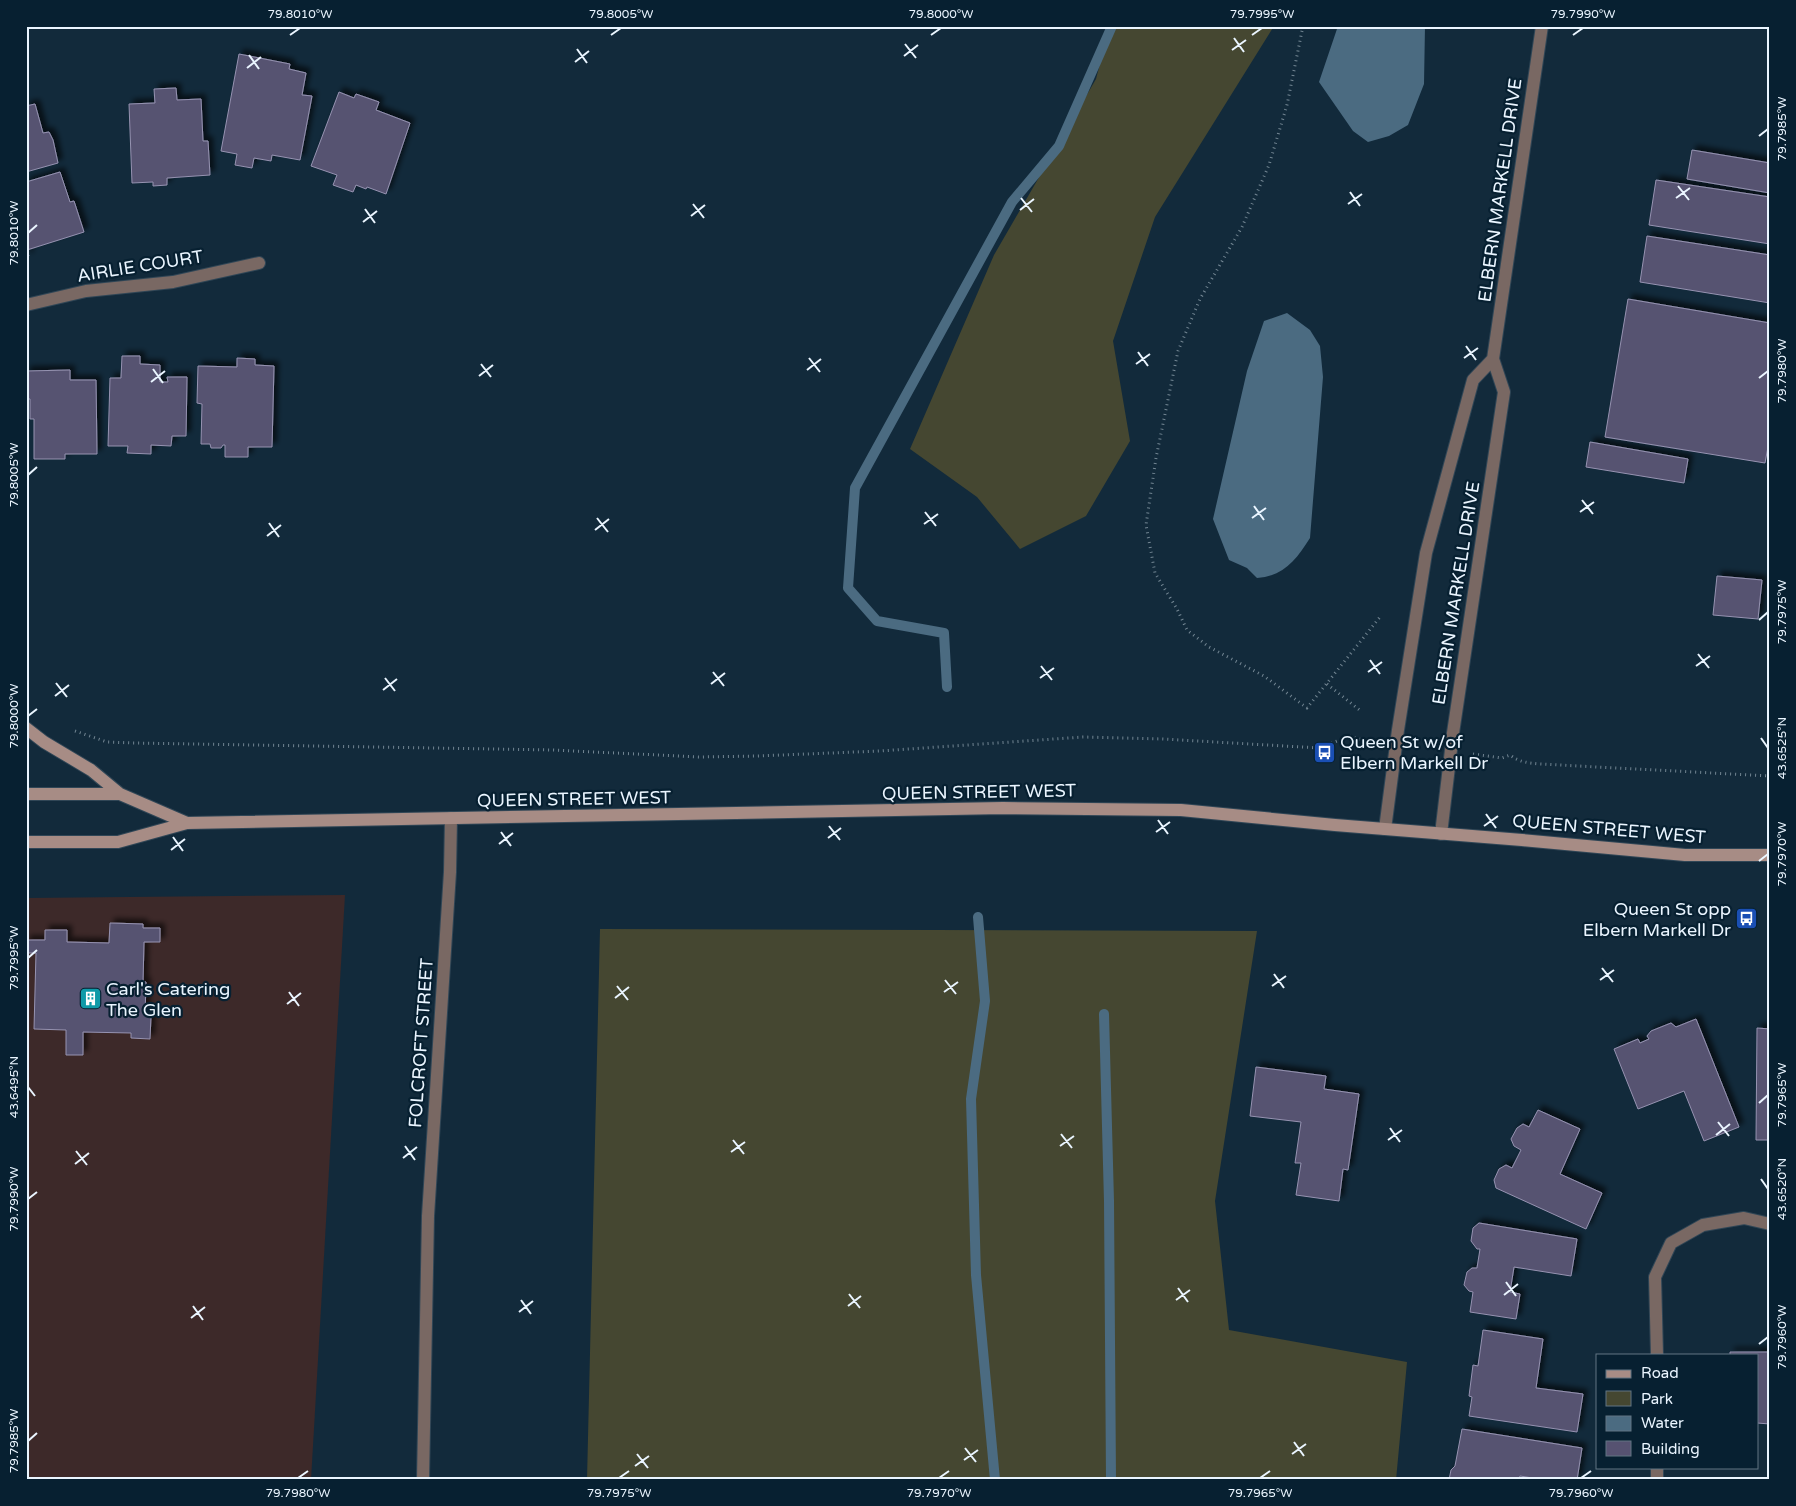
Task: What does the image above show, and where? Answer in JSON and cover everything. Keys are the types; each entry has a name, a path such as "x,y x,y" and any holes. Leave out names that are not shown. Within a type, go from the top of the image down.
{"main road":[{"path":"26,728 44,742 91,770 120,794"},
{"name":"QUEEN STREET WEST","path":"26,794 120,794 187,823"},
{"name":"QUEEN STREET WEST","path":"26,842 118,842 187,823 1003,808 1110,808 1180,810 1685,856 1770,856"}],"street":[{"name":"ELBERN MARKELL DRIVE","path":"1441,834 1453,733 1504,392 1493,359 1542,26"},
{"name":"AIRLIE COURT","path":"26,304 86,291 173,282 259,263"},
{"name":"ELBERN MARKELL DRIVE","path":"1386,829 1398,730 1426,553 1472,380 1493,359"},
{"name":"FOLCROFT STREET","path":"423,1480 428,1216 450,872 451,818"},
{"path":"1658,1354 1655,1277 1671,1243 1702,1225 1744,1218 1770,1224"}],"path":[{"path":"1303,26 1287,105 1269,164 1242,228 1200,299 1178,351 1156,458 1146,525 1155,573 1177,609 1187,630 1209,646 1264,676 1307,708 1380,617"},
{"path":"1327,684 1362,712"},
{"path":"68,728 88,737 107,742 554,750 698,756 757,756 880,751 1083,737 1164,738 1319,748 1350,736 1358,739"},
{"path":"1502,758 1510,755 1516,760 1527,763 1770,776"}],"shaded area":[{"path":"345,895 311,1480 26,1480 26,898"}],"green space":[{"path":"1110,26 1274,26 1155,217 1113,341 1130,441 1086,516 1020,549 977,497 910,449 994,255 1096,79"},
{"path":"600,929 1257,931 1215,1201 1229,1330 1407,1362 1396,1480 587,1480"}],"water":[{"path":"1338,26 1425,26 1424,84 1408,125 1389,136 1368,142 1353,131 1319,82"},
{"path":"1287,313 1310,330 1320,346 1323,377 1310,538 1288,566 1275,574 1257,578 1247,568 1229,560 1213,519 1247,371 1264,321"}],"building":[{"path":"239,54 290,64 289,69 306,73 302,95 312,96 300,160 272,155 271,161 254,158 252,168 235,165 237,154 221,151"},
{"path":"176,88 177,100 201,99 203,141 208,141 210,175 167,178 167,185 153,186 153,182 132,183 129,104 155,103 154,89"},
{"path":"339,92 354,98 356,94 379,102 376,110 410,123 386,194 356,185 353,192 333,185 337,175 311,166"},
{"path":"35,104 43,133 49,132 53,140 58,163 26,172 26,106"},
{"path":"1692,150 1770,163 1770,193 1687,179"},
{"path":"60,172 70,202 74,201 84,232 27,250 29,256 26,257 26,182"},
{"path":"1656,180 1770,197 1770,244 1649,225"},
{"path":"1647,236 1770,255 1770,303 1640,282"},
{"path":"1628,299 1770,323 1770,436 1765,463 1605,437"},
{"path":"122,356 140,356 140,364 160,365 160,382 168,382 167,377 187,377 186,436 172,436 171,446 151,445 151,454 127,453 128,446 108,446 110,378 121,378"},
{"path":"237,358 255,359 255,365 274,366 272,447 248,447 248,457 225,457 225,445 221,448 211,448 210,444 201,444 202,404 197,403 198,366 237,367"},
{"path":"70,370 70,380 96,380 97,454 65,454 65,459 34,459 34,419 30,419 30,399 26,399 26,371"},
{"path":"1590,442 1688,459 1684,483 1586,467"},
{"path":"1717,576 1762,580 1758,619 1713,615"},
{"name":"Carl's Catering The Glen","path":"110,923 143,924 143,928 160,928 160,942 144,942 143,982 146,982 145,1016 151,1016 150,1039 131,1038 131,1033 83,1032 83,1055 66,1055 66,1030 34,1029 36,953 26,953 26,940 45,940 45,930 67,930 67,942 109,943"},
{"path":"1696,1019 1739,1127 1704,1141 1684,1091 1638,1109 1614,1049 1638,1039 1640,1043 1649,1039 1647,1036 1651,1031 1671,1023 1676,1027"},
{"path":"1757,1028 1770,1029 1770,1140 1756,1140"},
{"path":"1256,1067 1326,1076 1324,1089 1359,1094 1348,1170 1343,1169 1339,1201 1296,1195 1301,1163 1295,1163 1301,1122 1250,1116"},
{"path":"1538,1110 1580,1129 1560,1174 1602,1193 1586,1229 1496,1188 1494,1180 1499,1169 1506,1165 1512,1168 1521,1150 1514,1146 1511,1139 1517,1128 1523,1124 1529,1127"},
{"path":"1479,1223 1577,1239 1571,1276 1514,1267 1510,1292 1520,1294 1516,1319 1470,1312 1473,1292 1469,1291 1464,1285 1467,1272 1472,1268 1477,1268 1480,1249 1477,1249 1471,1241 1473,1228"},
{"path":"1483,1330 1543,1339 1536,1388 1583,1394 1577,1432 1469,1416 1472,1397 1469,1396 1473,1365 1478,1366"},
{"path":"1730,1352 1770,1352 1770,1424 1758,1423 1758,1354 1730,1354"},
{"path":"1462,1429 1582,1448 1577,1480 1545,1480 1520,1476 1518,1480 1449,1480 1451,1470 1455,1466"}],"waterway":[{"path":"947,687 944,633 877,621 848,588 855,488 1012,202 1059,146 1112,26"},
{"path":"978,917 985,1001 971,1099 976,1275 995,1480"},
{"path":"1104,1014 1109,1201 1111,1480"}],"place":[{"name":"Queen St w/of Elbern Markell Dr","path":"1324,752"},
{"name":"Queen St opp Elbern Markell Dr","path":"1747,919"},
{"name":"Carl's Catering The Glen","path":"90,999"}]}
